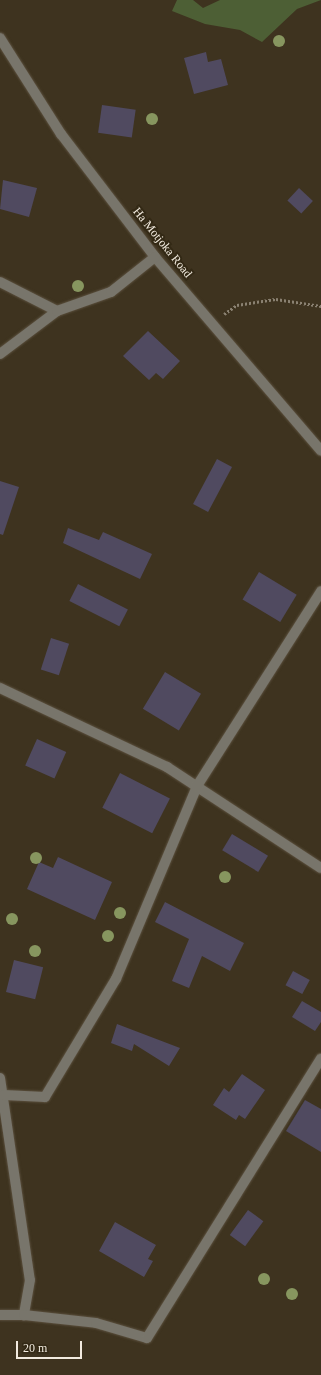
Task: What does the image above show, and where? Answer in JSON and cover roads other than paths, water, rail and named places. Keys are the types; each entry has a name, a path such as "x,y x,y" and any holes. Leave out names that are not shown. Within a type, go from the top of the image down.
{"street":[{"name":"Ha Motjoka Road","path":"0,38 61,134 155,257 321,451"},
{"path":"0,354 57,311 111,292 155,257"},
{"path":"0,282 57,311"},
{"path":"4,1095 45,1097 116,979 198,786 321,591"},
{"path":"0,688 167,767 321,868"},
{"path":"0,1315 24,1315 96,1323 146,1338 321,1059"},
{"path":"0,1078 4,1095 30,1280 24,1315"}]}
